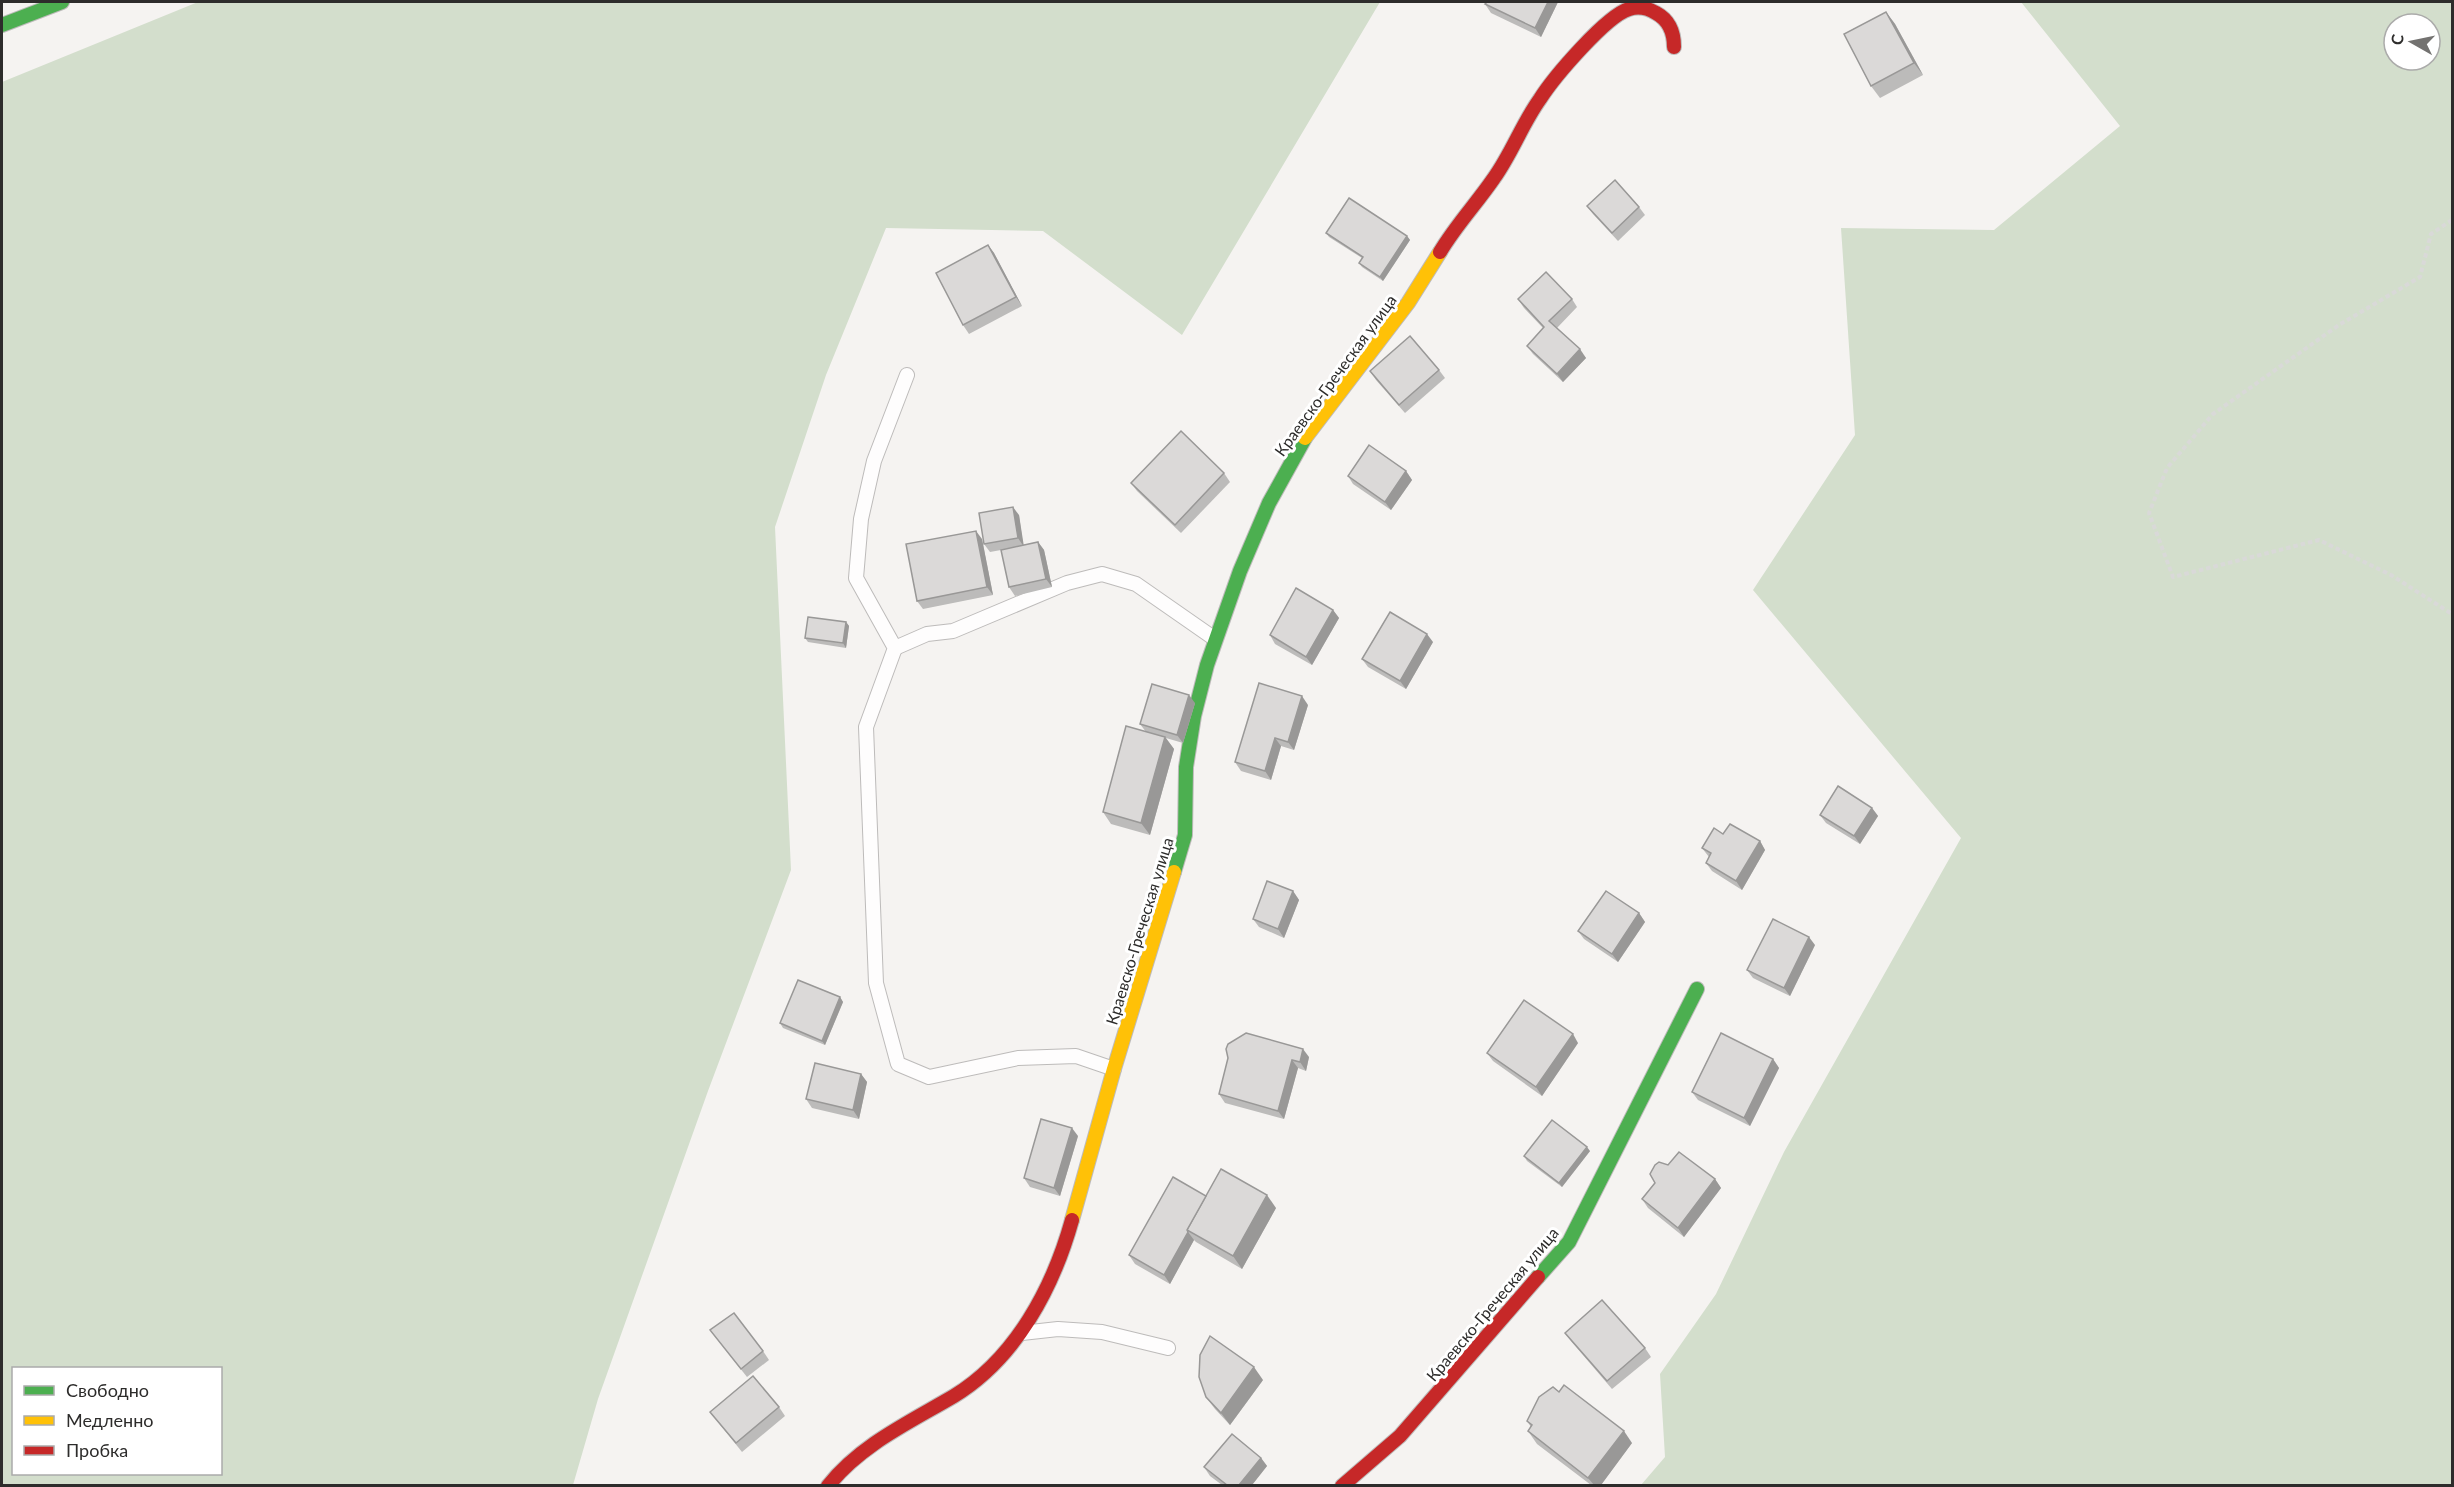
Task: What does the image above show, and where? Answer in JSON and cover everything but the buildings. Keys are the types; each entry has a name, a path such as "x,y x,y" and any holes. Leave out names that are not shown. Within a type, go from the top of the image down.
{"main road":[{"path":"2,25 62,2"},
{"name":"Краевско-Греческая улица","path":"828,1485 842,1468 888,1434 957,1394 991,1368 1020,1333 1062,1254 1114,1069 1185,835 1186,767 1194,716 1215,639 1269,502 1301,443 1408,303 1453,230 1482,196 1507,160 1538,101 1555,78 1615,16 1627,9 1638,7 1648,9 1664,17 1675,37 1674,47"},
{"name":"Краевско-Греческая улица","path":"1342,1485 1400,1436 1569,1242 1697,989"}],"lane":[{"path":"895,648 856,578 861,519 874,461 907,375"},
{"path":"1114,1069 1076,1056 1018,1058 929,1077 898,1065 876,983 866,727 895,648 927,634 952,631 1067,583 1102,574 1136,584 1215,639"},
{"path":"1020,1333 1058,1329 1102,1332 1168,1348"}],"path":[{"path":"2452,220 2431,234 2420,277 2339,325 2213,414 2167,468 2149,513 2173,577 2319,540 2391,575 2452,614"}],"green space":[{"path":"198,2 1380,2 1182,335 1043,231 886,228 826,375 775,527 791,870 708,1091 598,1399 573,1485 2,1485 2,82"},
{"path":"2021,2 2452,2 2452,1485 1641,1485 1665,1457 1660,1374 1716,1294 1784,1152 1961,838 1753,590 1855,435 1841,228 1994,230 2120,126"}],"traffic: fast":[{"path":"2,25 62,2"},
{"path":"1174,872 1185,835 1186,767 1194,716 1207,665 1240,571 1269,503 1305,438"},
{"path":"1538,1277 1569,1242 1697,989"}],"traffic: slow":[{"path":"1305,438 1408,303 1440,252"},
{"path":"1072,1220 1114,1069 1174,872"}],"traffic: jam":[{"path":"1440,252 1500,168 1547,89 1581,48 1607,23 1629,9 1650,10 1661,16 1667,23 1672,32 1674,47"},
{"path":"828,1486 841,1471 870,1446 954,1396 996,1362 1014,1342 1043,1296 1072,1220"},
{"path":"1342,1486 1400,1436 1538,1277"}]}
